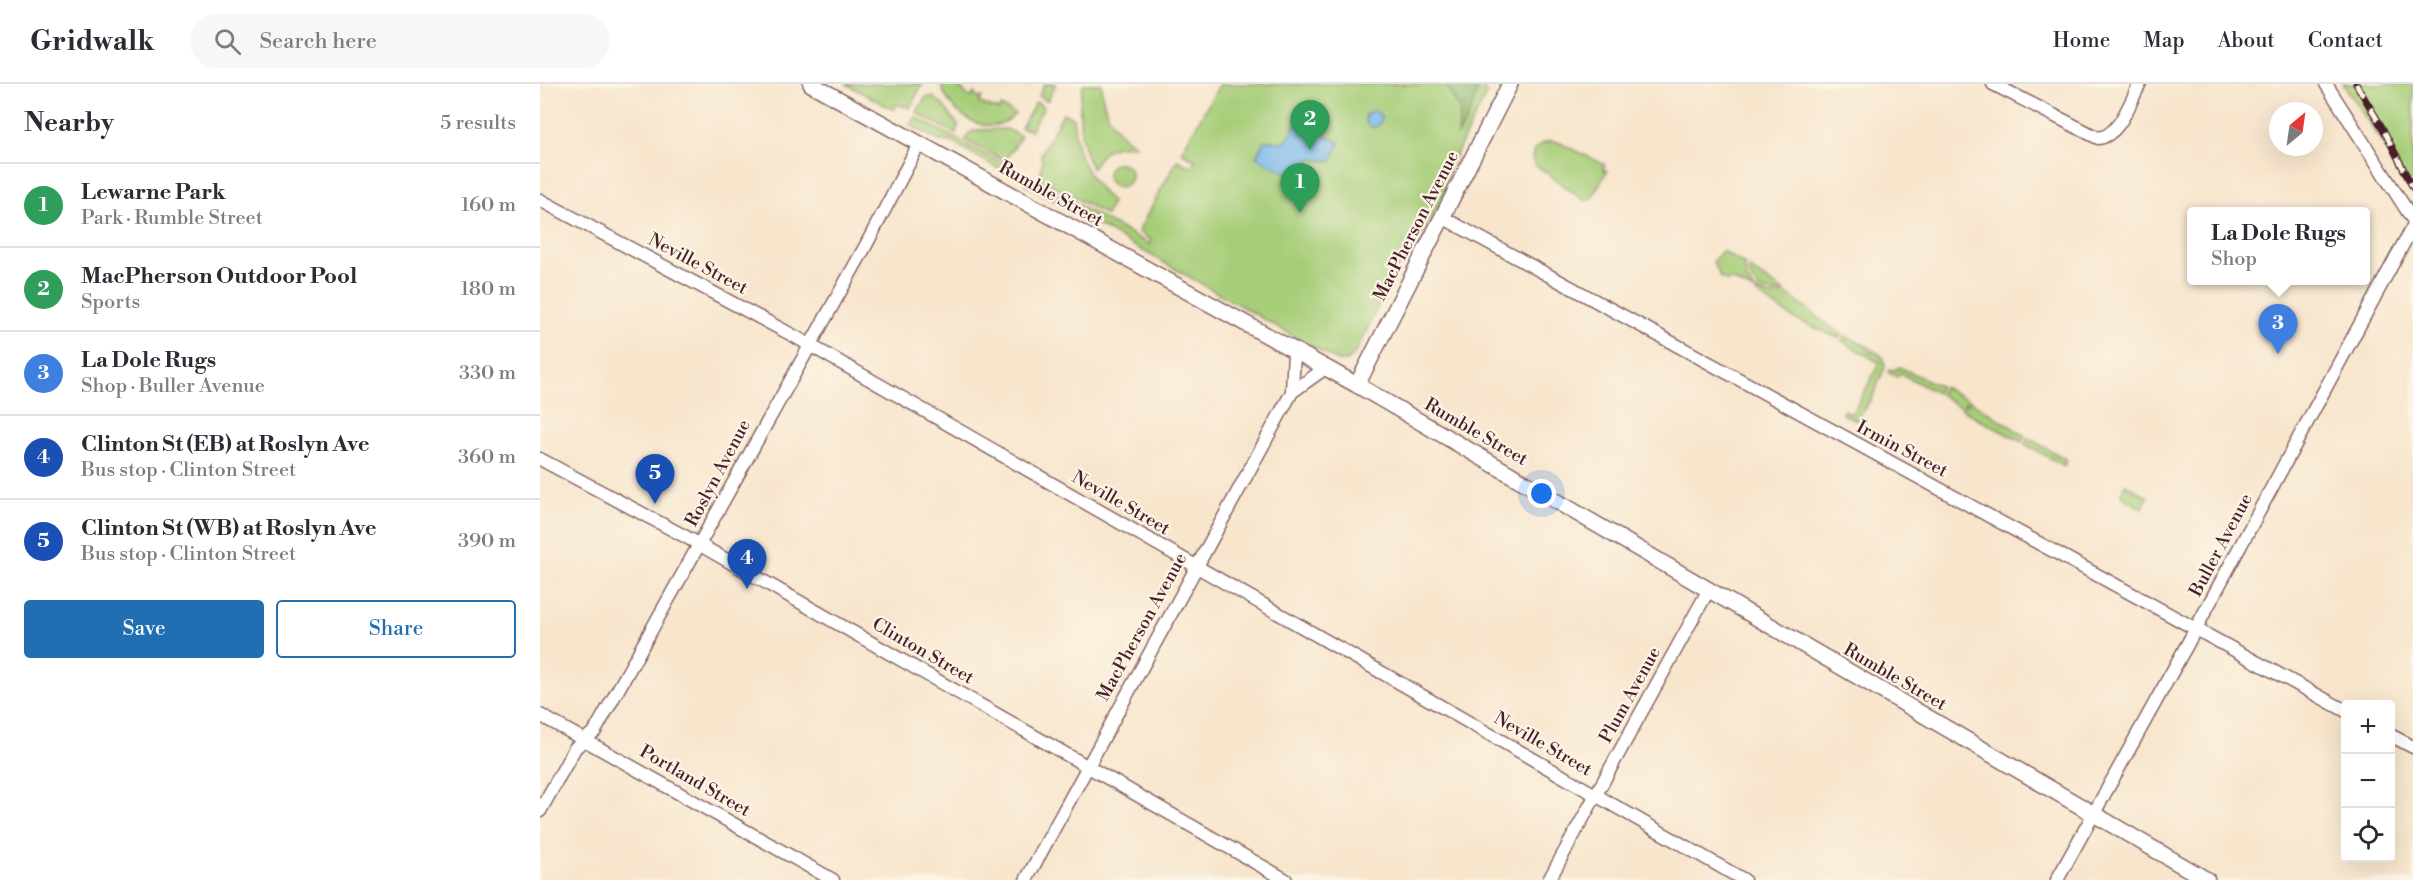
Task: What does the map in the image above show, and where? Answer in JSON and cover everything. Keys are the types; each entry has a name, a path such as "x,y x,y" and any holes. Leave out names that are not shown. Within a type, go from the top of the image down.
{"street":[{"name":"Rumble Street","path":"811,84 1357,386 2207,880"},
{"name":"MacPherson Avenue","path":"1357,386 1510,84"},
{"path":"1993,84 2090,136 2103,138 2114,132 2140,84"},
{"path":"2326,84 2413,220"},
{"name":"Roslyn Avenue","path":"540,811 575,748 595,731 700,545 919,144"},
{"name":"Neville Street","path":"540,200 810,345 1744,880"},
{"name":"Irmin Street","path":"1442,217 2341,708"},
{"name":"Buller Avenue","path":"2057,880 2413,226"},
{"name":"MacPherson Avenue","path":"1026,880 1292,392 1294,352"},
{"name":"MacPherson Avenue","path":"1292,392 1324,369"},
{"name":"Clinton Street","path":"540,459 700,545 1286,880"},
{"name":"Plum Avenue","path":"1549,880 1708,591"},
{"name":"Portland Street","path":"540,715 833,880"},
{"path":"2395,737 2413,747"}],"green space":[{"path":"846,84 922,84 910,108 897,104 894,110"},
{"path":"941,84 955,84 971,98 974,93 977,98 982,97 979,103 999,110 1001,106 1015,114 1005,122 994,125 982,125 971,121 952,105"},
{"path":"1045,84 1056,84 1047,101 1039,96"},
{"path":"1083,84 1102,84 1104,103 1110,119 1135,145 1113,147 1105,151 1092,168 1084,149 1080,127"},
{"path":"1220,84 1486,84 1483,90 1487,93 1448,170 1449,184 1417,247 1404,255 1354,355 1347,361 1338,361 1025,184 1028,178 1149,244 1151,240 1138,232 1177,160 1191,167 1195,160 1181,152"},
{"path":"1445,84 1467,84 1478,90 1458,136 1460,110"},
{"path":"2343,84 2413,84 2413,182 2409,182"},
{"path":"926,97 933,97 942,104 958,125 956,134 916,113"},
{"path":"1036,102 1044,107 1030,131 1026,128 1025,130 1021,128"},
{"path":"1063,113 1073,118 1080,154 1089,174 1112,202 1106,215 1039,178 1041,154"},
{"path":"915,117 1007,166 1004,172 952,142 939,141 910,125"},
{"path":"1006,129 1021,136 1005,161 965,140 969,133 976,130"},
{"path":"1550,141 1558,142 1605,165 1603,169 1607,171 1590,201 1587,199 1585,201 1534,164 1532,155 1536,149"},
{"path":"1119,163 1124,164 1130,170 1130,180 1124,186 1119,187 1114,186 1108,180 1107,175 1108,170 1114,164"},
{"path":"1722,251 1745,265 1746,277 1754,291 1730,279 1728,281 1721,278 1713,262"},
{"path":"1749,268 1783,291 1770,292 1759,288 1752,280"},
{"path":"1757,291 1771,296 1785,293 1842,335 1838,338 1793,318 1756,293"},
{"path":"1845,336 1870,348 1871,353 1873,350 1883,357 1885,367 1873,396 1857,420 1842,414 1844,410 1852,414 1880,363 1842,341"},
{"path":"1899,367 1940,386 1937,393 1900,373 1897,377 1888,372"},
{"path":"1943,387 1967,399 1962,409 1940,394"},
{"path":"1969,400 2025,436 2022,442 1964,410"},
{"path":"2028,438 2066,459 2064,466 2025,444"},
{"path":"2125,484 2148,497 2142,509 2123,497 2121,494"}],"water":[{"path":"1373,111 1379,113 1381,119 1379,125 1373,127 1367,125 1365,119 1367,113"},
{"path":"1297,121 1340,143 1331,161 1309,159 1299,179 1256,157 1264,141 1286,142"}],"railway":[{"path":"2356,84 2382,127 2413,188"}],"place":[{"name":"MacPherson Outdoor Pool","path":"1310,150"},
{"name":"Lewarne Park","path":"1300,213"},
{"name":"La Dole Rugs","path":"2278,354"},
{"name":"Clinton St (WB) at Roslyn Ave","path":"655,504"},
{"name":"Clinton St (EB) at Roslyn Ave","path":"747,589"}]}
